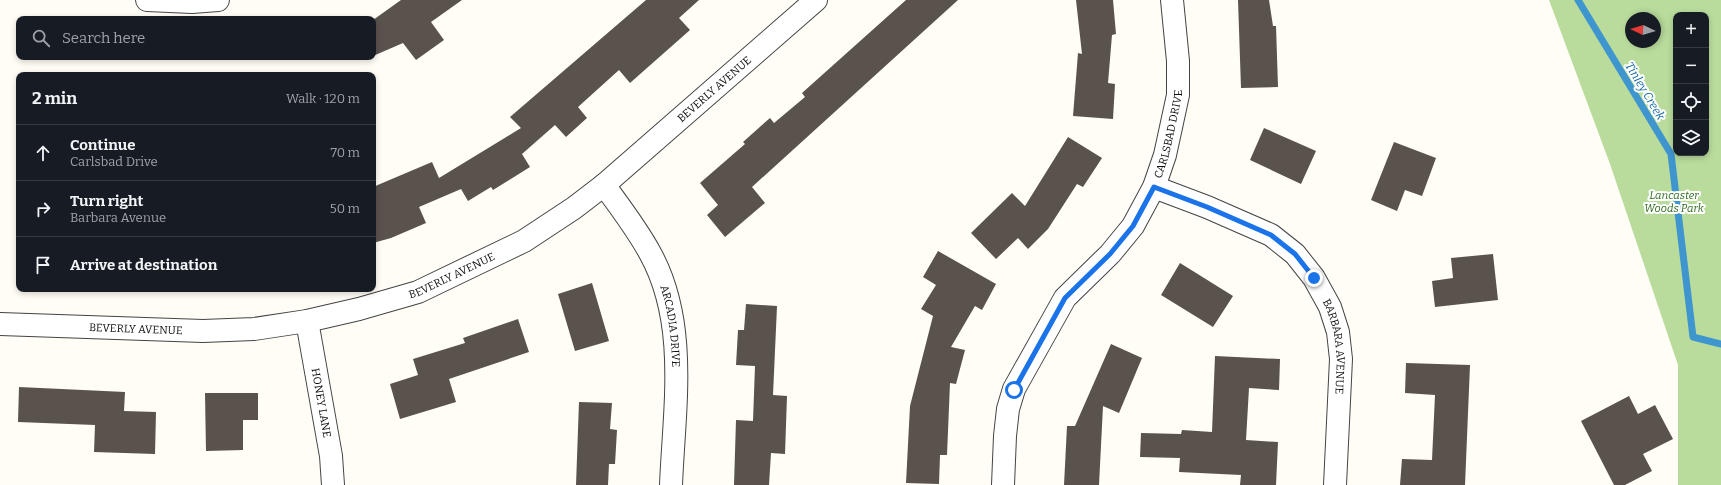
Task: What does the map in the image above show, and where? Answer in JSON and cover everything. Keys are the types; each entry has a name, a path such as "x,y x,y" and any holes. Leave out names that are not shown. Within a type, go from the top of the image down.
{"street":[{"path":"147,0 192,2 218,0"},
{"name":"BEVERLY AVENUE","path":"0,324 202,331 254,329 307,321 359,309 418,292 524,240 574,208 604,186 816,0"},
{"name":"CARLSBAD DRIVE","path":"1003,485 1005,436 1008,409 1014,390 1065,298 1110,254 1133,226 1154,187 1165,155 1178,95 1178,60 1172,0"},
{"name":"ARCADIA DRIVE","path":"604,186 627,216 651,253 662,279 671,307 675,336 676,368 671,485"},
{"name":"BARBARA AVENUE","path":"1154,187 1207,207 1271,235 1295,254 1314,278 1330,307 1338,332 1341,359 1335,485"},
{"name":"HONEY LANE","path":"307,321 331,456 333,485"}],"green space":[{"name":"Lancaster Woods Park","path":"1549,0 1721,0 1721,485 1678,485 1678,365 1610,164"}],"building":[{"path":"401,0 462,0 431,22 444,40 416,60 403,43 376,55 376,18"},
{"path":"646,0 699,0 679,18 690,30 630,83 619,70 578,107 587,118 566,137 555,125 522,154 530,167 493,190 491,187 468,201 461,189 419,207 426,223 391,238 376,242 376,186 432,162 439,178 521,128 510,117"},
{"path":"906,0 958,0 752,187 765,203 725,237 707,215 718,205 700,183 745,144 743,142 770,118 774,123 805,97 802,93"},
{"path":"1076,0 1113,0 1116,34 1112,35 1108,83 1115,84 1113,119 1073,116 1078,53 1082,54"},
{"path":"1238,0 1269,0 1273,26 1276,26 1278,87 1241,88"},
{"path":"1264,128 1316,151 1301,184 1250,160"},
{"path":"1068,137 1102,158 1083,187 1077,184 1048,229 1028,249 1018,238 996,259 971,233 1012,193 1025,206"},
{"path":"1394,142 1436,158 1422,196 1405,190 1397,211 1371,200"},
{"path":"938,251 996,284 982,310 975,306 951,347 965,350 956,384 950,383 947,455 940,455 939,484 906,483 910,406 933,316 921,309 936,285 923,277"},
{"path":"1493,254 1498,300 1435,307 1432,281 1453,278 1451,258"},
{"path":"1180,263 1233,296 1213,327 1161,295"},
{"path":"592,283 609,341 575,351 558,294"},
{"path":"746,304 777,306 773,395 787,396 785,454 771,453 769,485 734,485 736,420 753,421 755,366 736,365 738,330 744,330"},
{"path":"518,319 529,352 449,379 456,402 400,419 390,384 418,375 413,359 465,343 463,338"},
{"path":"1111,344 1142,358 1119,413 1103,406 1099,485 1064,485 1067,426 1075,426"},
{"path":"1215,356 1280,359 1279,390 1249,388 1246,440 1278,442 1276,485 1240,485 1241,475 1179,472 1180,458 1140,457 1141,433 1181,434 1182,430 1212,432"},
{"path":"1406,363 1470,365 1465,485 1400,485 1402,459 1432,460 1435,395 1405,393"},
{"path":"19,387 125,392 124,411 156,412 155,454 94,452 95,425 18,422"},
{"path":"205,393 258,393 258,420 243,420 243,450 206,451"},
{"path":"1629,396 1638,414 1655,405 1673,439 1643,454 1652,471 1625,485 1614,485 1581,421"},
{"path":"579,402 612,403 610,429 617,430 615,464 609,464 608,485 576,485"}],"waterway":[{"name":"Tinley Creek","path":"1578,0 1671,154 1693,337 1721,344"}],"route":[{"path":"1014,390 1065,298 1110,254 1133,226 1154,187 1207,207 1271,235 1295,254 1314,278"}]}
